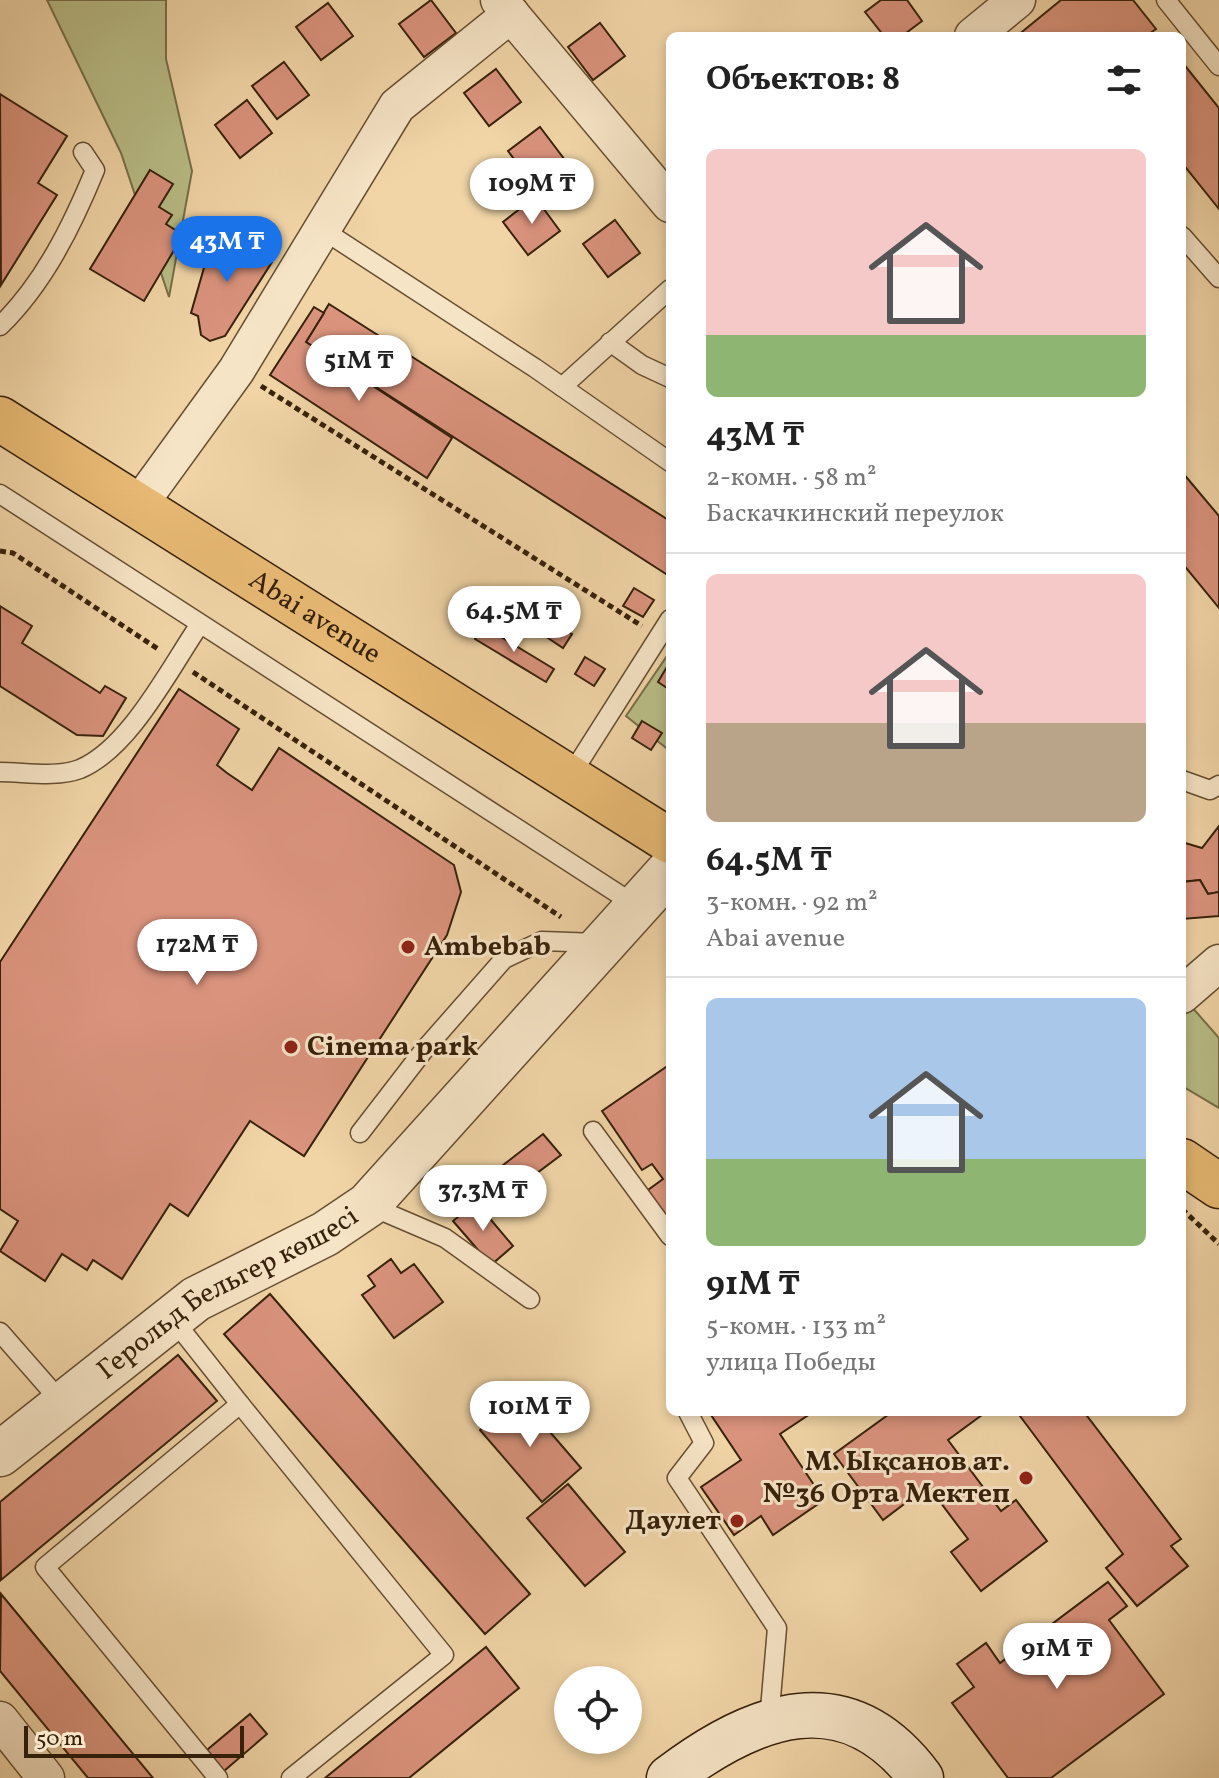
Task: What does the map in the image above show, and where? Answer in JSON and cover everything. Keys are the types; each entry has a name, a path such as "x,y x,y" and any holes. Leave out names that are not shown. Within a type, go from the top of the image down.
{"main road":[{"name":"Abai avenue","path":"0,419 666,839"},
{"path":"1186,1164 1219,1186"}],"street":[{"path":"978,32 1017,0"},
{"path":"138,506 236,371 397,106 505,7 666,199"},
{"name":"Герольд Бельгер көшесі","path":"0,1454 172,1318 215,1288 325,1234 368,1205 666,874"},
{"path":"1186,992 1219,963"},
{"path":"669,1778 712,1747 769,1721 794,1715 819,1715 842,1718 867,1727 891,1745 921,1778"},
{"path":"0,1720 46,1778"}],"lane":[{"path":"1166,0 1219,66"},
{"path":"0,326 21,305 73,224 95,170 83,152"},
{"path":"323,230 666,459"},
{"path":"1186,241 1219,278"},
{"path":"562,387 666,293"},
{"path":"610,342 642,365 666,376"},
{"path":"0,494 637,906"},
{"path":"0,772 56,773 79,769 113,747 200,624"},
{"path":"569,778 666,626"},
{"path":"1186,781 1210,790 1219,785"},
{"path":"360,1133 424,1050 504,959 542,941 601,943"},
{"path":"593,1131 666,1231"},
{"path":"368,1205 445,1238 530,1299"},
{"path":"172,1318 444,1655 291,1778"},
{"path":"0,1332 63,1404"},
{"path":"218,1778 45,1567 240,1404"},
{"path":"690,1416 704,1443 677,1478 777,1628 769,1721"}],"path":[{"path":"236,371 660,637"},
{"path":"0,551 13,553 564,920"},
{"path":"1186,1213 1219,1244"}],"green space":[{"path":"47,0 166,0 166,59 192,171 169,297 121,153"},
{"path":"666,657 666,748 626,716"},
{"path":"1191,1006 1219,1038 1219,1108 1186,1088 1186,1010"}],"building":[{"path":"431,0 456,33 424,57 399,24"},
{"path":"881,0 907,0 922,21 907,32 881,32 865,12"},
{"path":"1061,0 1133,0 1156,29 1152,32 1022,32"},
{"path":"328,3 353,36 321,60 296,27"},
{"path":"600,23 625,56 593,80 568,47"},
{"path":"284,62 309,95 277,119 252,86"},
{"path":"1186,67 1219,108 1219,209 1186,168"},
{"path":"496,69 521,102 489,126 464,93"},
{"path":"0,94 67,136 38,183 57,195 1,285"},
{"path":"247,100 272,133 240,158 215,125"},
{"path":"540,127 565,160 533,184 508,151"},
{"path":"150,170 173,184 159,207 172,215 166,224 183,235 144,301 90,269"},
{"path":"535,197 560,231 528,255 503,222"},
{"path":"615,220 640,253 608,277 583,244"},
{"path":"216,226 272,262 225,336 210,341 201,335 198,316 191,313"},
{"path":"329,304 666,518 666,574 306,342"},
{"path":"314,307 324,313 306,342 452,438 427,478 270,375"},
{"path":"1186,477 1219,516 1219,608 1186,568"},
{"path":"634,588 654,600 643,617 623,606"},
{"path":"0,606 32,626 22,643 100,693 105,686 126,698 103,736 77,735 0,686"},
{"path":"556,625 572,634 563,648 548,638"},
{"path":"483,626 554,669 546,682 475,639"},
{"path":"585,657 605,669 594,686 575,674"},
{"path":"666,668 666,687 658,682"},
{"path":"179,689 239,729 217,765 227,773 252,790 279,748 454,865 461,892 447,935 304,1156 250,1121 188,1216 170,1204 122,1279 93,1260 87,1270 62,1254 45,1281 0,1251 18,1221 0,1209 0,962"},
{"path":"642,721 662,733 651,750 632,738"},
{"path":"1219,826 1219,892 1208,894 1200,880 1186,882 1186,843 1202,848"},
{"path":"1200,880 1208,894 1219,892 1219,916 1186,919 1186,882"},
{"path":"666,1067 666,1216 648,1190 663,1179 652,1164 642,1170 602,1111"},
{"path":"543,1134 561,1155 505,1197 489,1176"},
{"path":"476,1202 513,1246 491,1265 453,1221"},
{"path":"391,1259 401,1273 414,1264 443,1302 394,1338 362,1295 375,1286 368,1276"},
{"path":"270,1294 530,1594 485,1634 224,1334"},
{"path":"178,1355 217,1401 1,1580 0,1502"},
{"path":"519,1396 581,1468 542,1502 480,1430"},
{"path":"712,1416 807,1416 780,1434 824,1500 773,1535 761,1516 734,1535 701,1487 741,1460"},
{"path":"886,1416 981,1416 948,1440 1001,1511 1016,1500 1047,1541 981,1591 951,1552 968,1539 928,1486 883,1520 834,1454"},
{"path":"1020,1416 1087,1416 1181,1539 1171,1546 1188,1566 1137,1606 1106,1568 1123,1554"},
{"path":"568,1484 625,1552 585,1586 527,1518"},
{"path":"1108,1582 1127,1606 1109,1620 1164,1694 1051,1778 1008,1778 952,1703 974,1687 957,1664 986,1643 1000,1663"},
{"path":"1,1594 153,1778 88,1778 0,1671"},
{"path":"486,1647 519,1688 409,1778 325,1778"},
{"path":"250,1714 267,1734 224,1771 207,1750"}],"place":[{"name":"Ambebab","path":"408,947"},
{"name":"Cinema park","path":"291,1047"},
{"name":"М. Ықсанов ат. №36 Орта Мектеп","path":"1026,1478"},
{"name":"Даулет","path":"737,1521"}]}
